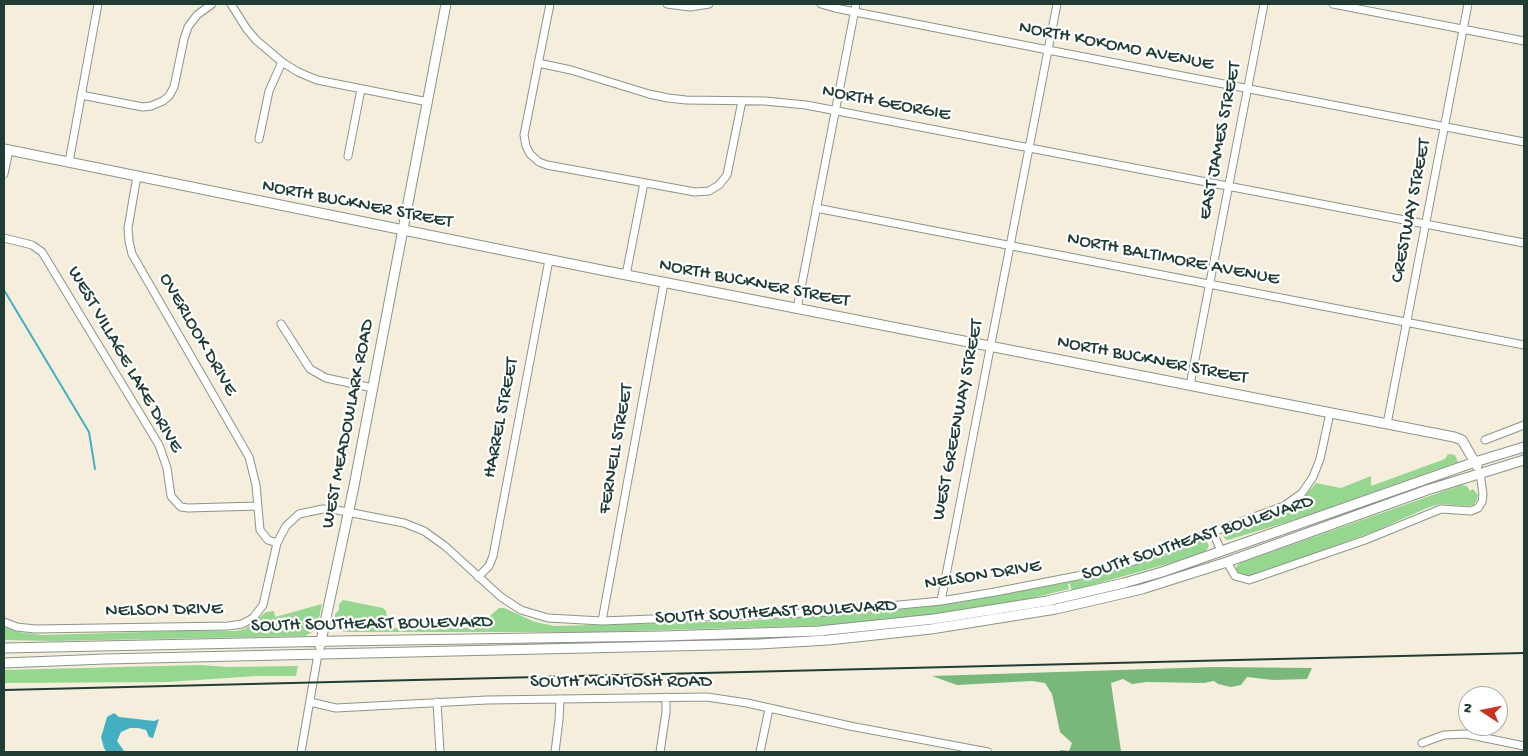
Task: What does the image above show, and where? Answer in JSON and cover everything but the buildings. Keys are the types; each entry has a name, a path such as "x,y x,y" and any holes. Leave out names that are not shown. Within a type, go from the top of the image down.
{"main road":[{"name":"WEST MEADOWLARK ROAD","path":"318,654 404,231 446,4"},
{"name":"NORTH BUCKNER STREET","path":"6,150 664,283 1454,436 1462,440 1480,473"},
{"name":"SOUTH SOUTHEAST BOULEVARD","path":"4,648 663,636 819,631 877,626 991,611 1057,599 1124,583 1266,536 1475,462 1524,448"},
{"name":"SOUTH SOUTHEAST BOULEVARD","path":"4,663 105,658 759,644 862,637 964,625 1046,611 1114,596 1185,576 1427,490 1524,460"},
{"path":"1227,562 1234,553 1260,543 1266,536"},
{"path":"1185,576 1193,567 1216,559 1220,556 1221,551"}],"street":[{"path":"69,162 98,4"},
{"path":"81,95 146,107 163,101 169,96 174,87 188,27 197,15 212,4"},
{"path":"231,4 256,40 282,62 298,72 317,80 428,102"},
{"path":"550,4 524,135 526,146 535,159 547,165 701,192 714,188 727,175 742,100"},
{"path":"667,4 690,7 709,4"},
{"name":"NORTH KOKOMO AVENUE","path":"821,4 1524,142"},
{"path":"797,309 856,4"},
{"name":"WEST GREENWAY STREET","path":"941,601 1057,4"},
{"name":"EAST JAMES STREET","path":"1190,385 1264,4"},
{"path":"1333,4 1524,41"},
{"name":"CRESTWAY STREET","path":"1387,424 1468,4"},
{"path":"259,139 269,91 282,62"},
{"name":"NORTH GEORGIE","path":"538,63 571,70 666,97 686,100 786,102 835,110 1524,243"},
{"path":"348,156 361,89"},
{"path":"4,174 6,150"},
{"name":"OVERLOOK DRIVE","path":"138,176 128,228 132,254 249,458 256,483 260,526 263,535 268,540 276,543"},
{"path":"626,275 644,183"},
{"name":"NORTH BALTIMORE AVENUE","path":"816,208 1524,345"},
{"name":"WEST VILLAGE LAKE DRIVE","path":"4,238 32,244 42,252 159,445 167,468 171,496 177,503 182,507 188,508 258,506"},
{"name":"HARREL STREET","path":"478,577 489,566 493,556 549,260"},
{"name":"FERNELL STREET","path":"602,621 664,283"},
{"path":"281,324 310,369 326,378 373,388"},
{"name":"NELSON DRIVE","path":"4,622 17,627 35,629 228,626 242,624 254,618 263,605 276,543 286,526 299,514 323,509 404,523 424,531 445,546 501,597 521,610 548,618 602,621 827,612 941,601 1023,587 1104,569 1152,555 1284,506 1295,499 1306,488 1313,477 1320,460 1330,412"},
{"path":"1485,440 1524,424"},
{"path":"1227,562 1235,576 1249,580 1365,540 1441,509 1471,511 1478,508 1482,502 1483,494 1480,473"},
{"path":"1214,532 1221,551"},
{"name":"WEST MEADOWLARK ROAD","path":"301,752 318,654"},
{"path":"660,752 666,712 666,697"},
{"path":"555,752 560,720 560,698"},
{"name":"SOUTH MCINTOSH ROAD","path":"310,702 336,708 560,698 715,698 988,752"},
{"path":"437,702 440,752"},
{"path":"760,752 769,709"},
{"path":"1422,743 1444,735 1466,734 1524,746"}],"green space":[{"path":"1448,454 1455,455 1458,462 1297,519 1228,540 1223,535 1226,532 1273,516 1294,505 1316,483 1341,488 1371,476 1371,486 1445,459"},
{"path":"1461,485 1467,486 1470,491 1473,489 1478,495 1473,505 1440,504 1373,532 1257,574 1244,576 1236,573 1236,567 1240,563"},
{"path":"1206,540 1209,546 1206,551 1178,561 1074,590 1068,584 1069,589 1019,601 930,616 839,625 593,632 349,632 340,631 336,626 335,618 335,614 339,610 339,604 343,600 383,608 386,611 389,624 394,628 404,629 465,628 483,622 499,608 504,608 535,622 555,626 743,621 865,613 950,604 1070,582 1158,558"},
{"path":"322,604 317,628 305,636 51,641 4,640 4,627 18,632 43,635 236,631 245,629 266,612 274,611 275,617"},
{"path":"200,665 228,667 298,666 296,676 257,676 168,682 4,683 4,670"},
{"path":"1214,667 1312,668 1307,679 1273,680 1247,677 1241,685 1231,687 1214,681 1204,683 1147,682 1132,684 1123,679 1111,683 1121,751 1119,752 1060,752 1060,750 1069,751 1072,743 1060,732 1052,694 1045,683 1032,681 957,685 932,676"}],"water":[{"path":"114,713 119,717 154,721 159,719 153,738 149,737 146,730 130,728 121,732 117,741 123,752 106,751 101,737 107,717"}],"waterway":[{"path":"4,290 89,432 95,469"}],"railway":[{"path":"4,690 1524,653"}]}
